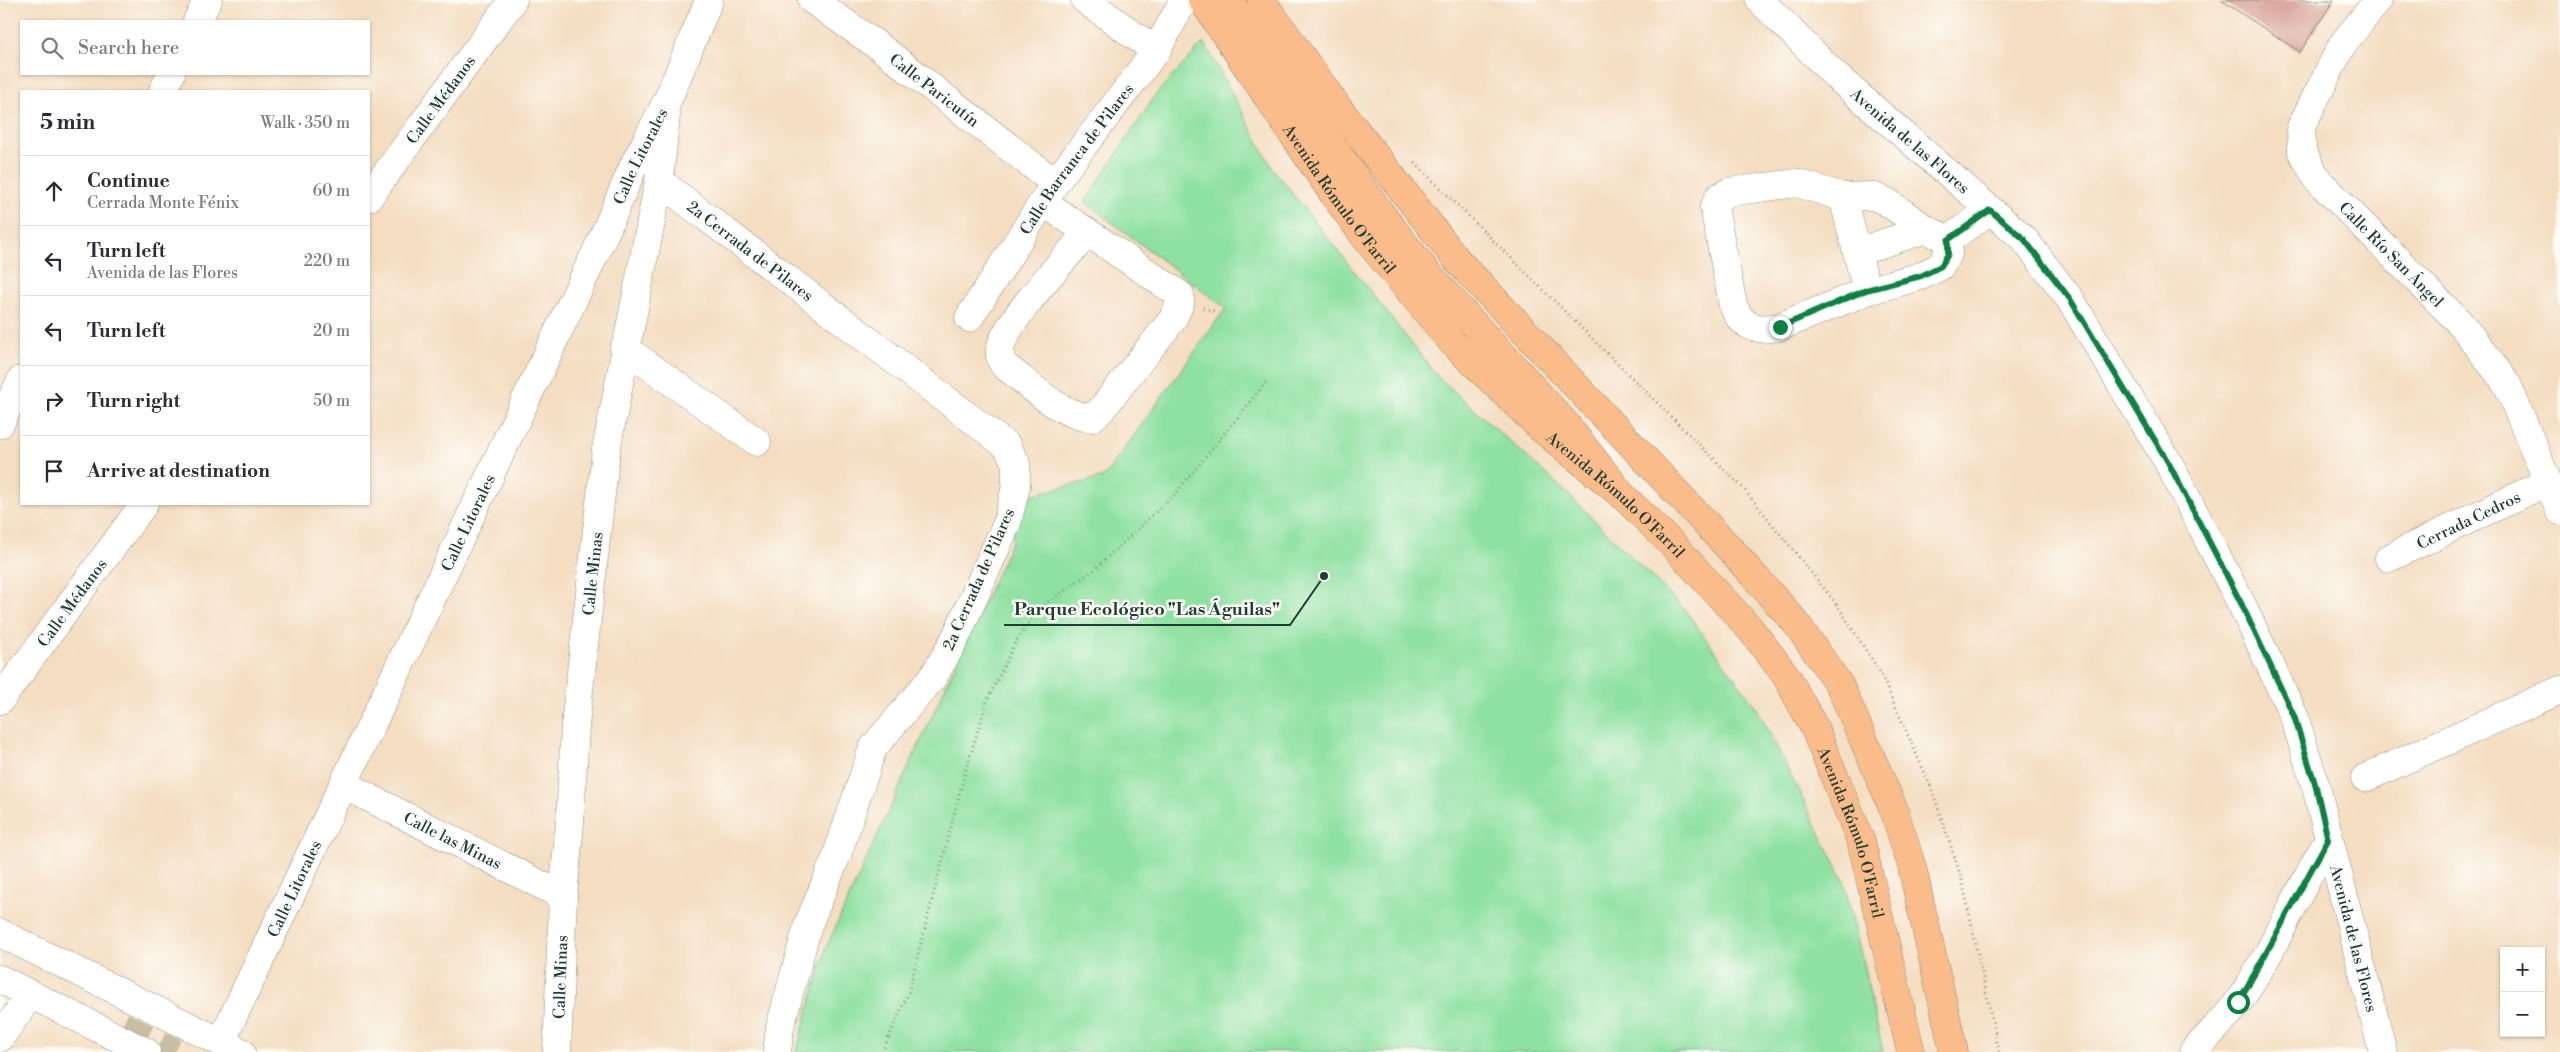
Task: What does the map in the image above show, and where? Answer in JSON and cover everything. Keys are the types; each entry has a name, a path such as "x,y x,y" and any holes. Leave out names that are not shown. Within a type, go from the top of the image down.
{"main road":[{"path":"1261,0 1339,109 1457,260 1730,549 1796,623 1840,686 1877,767 1912,867 1954,1052"},
{"path":"1213,3 1428,274 1564,422 1621,494"},
{"name":"Avenida Rómulo O'Farril","path":"1213,3 1336,198 1372,246 1453,343 1542,429 1621,494 1751,630 1787,677 1814,727 1861,841 1912,1052"}],"street":[{"path":"198,20 208,0"},
{"name":"Calle Médanos","path":"370,196 512,0"},
{"name":"Calle Litorales","path":"231,1047 344,785 600,244 633,167 668,99 709,0"},
{"name":"Calle Paricutín","path":"812,0 881,48 1049,192 1087,233 1180,295 1180,303 1173,319 1092,418 1081,417 1060,407 1019,377 1000,360 1000,349 1015,318 1087,233"},
{"path":"1086,0 1156,51"},
{"name":"Calle Barranca de Pilares","path":"969,318 1049,192 1156,51 1184,0"},
{"name":"Avenida de las Flores","path":"1760,0 1836,77 2024,239 2070,299 2168,462 2242,605 2294,716 2316,787 2383,1052"},
{"name":"Calle Río San Ángel","path":"2378,0 2342,45 2324,80 2301,126 2302,152 2318,180 2461,324 2507,384 2560,511"},
{"path":"164,90 171,75"},
{"name":"Calle Minas","path":"557,1052 563,896 570,823 575,726 604,460 624,348 658,181 668,99"},
{"name":"2a Cerrada de Pilares","path":"658,181 1007,446 1016,464 1016,486 1007,523 954,641 933,677 872,748 837,855 808,925 780,1027 777,1052"},
{"path":"1797,183 1843,197 1873,196 1887,202 1937,235 1948,254 1941,266 1921,276 1866,290 1780,327 1752,328 1738,317 1733,304 1714,207 1719,197 1729,192 1797,183"},
{"path":"1843,197 1866,290"},
{"path":"1857,252 1937,235 1990,210"},
{"path":"624,348 757,442"},
{"path":"0,424 20,382"},
{"name":"Cerrada Cedros","path":"2389,558 2547,482"},
{"name":"Calle Médanos","path":"0,700 143,505"},
{"path":"2365,778 2560,690"},
{"name":"Calle las Minas","path":"344,785 563,896"},
{"path":"2193,1052 2238,1002 2275,940 2304,880 2328,840"},
{"path":"0,933 231,1047"},
{"path":"0,979 146,1052"},
{"path":"0,1038 31,994"}],"path":[{"path":"882,1052 908,994 964,776 987,701 1016,641 1039,608 1093,571 1176,493 1267,381"}],"green space":[{"path":"1204,42 1273,169 1438,377 1568,494 1685,610 1758,710 1844,881 1883,1052 796,1052 827,946 1012,541 1019,498 1104,477 1226,308 1085,202 1157,93"}],"building":[{"path":"2221,0 2334,0 2300,52"}],"tunnel":[{"path":"122,1026 175,1052"}],"place":[{"name":"Parque Ecológico \"Las Águilas\"","path":"1324,576"}],"route":[{"path":"1780,327 1866,290 1921,276 1941,266 1948,254 1948,240 1990,210 2024,239 2070,299 2168,462 2242,605 2294,716 2316,787 2328,840 2304,880 2275,940 2238,1002"}]}
